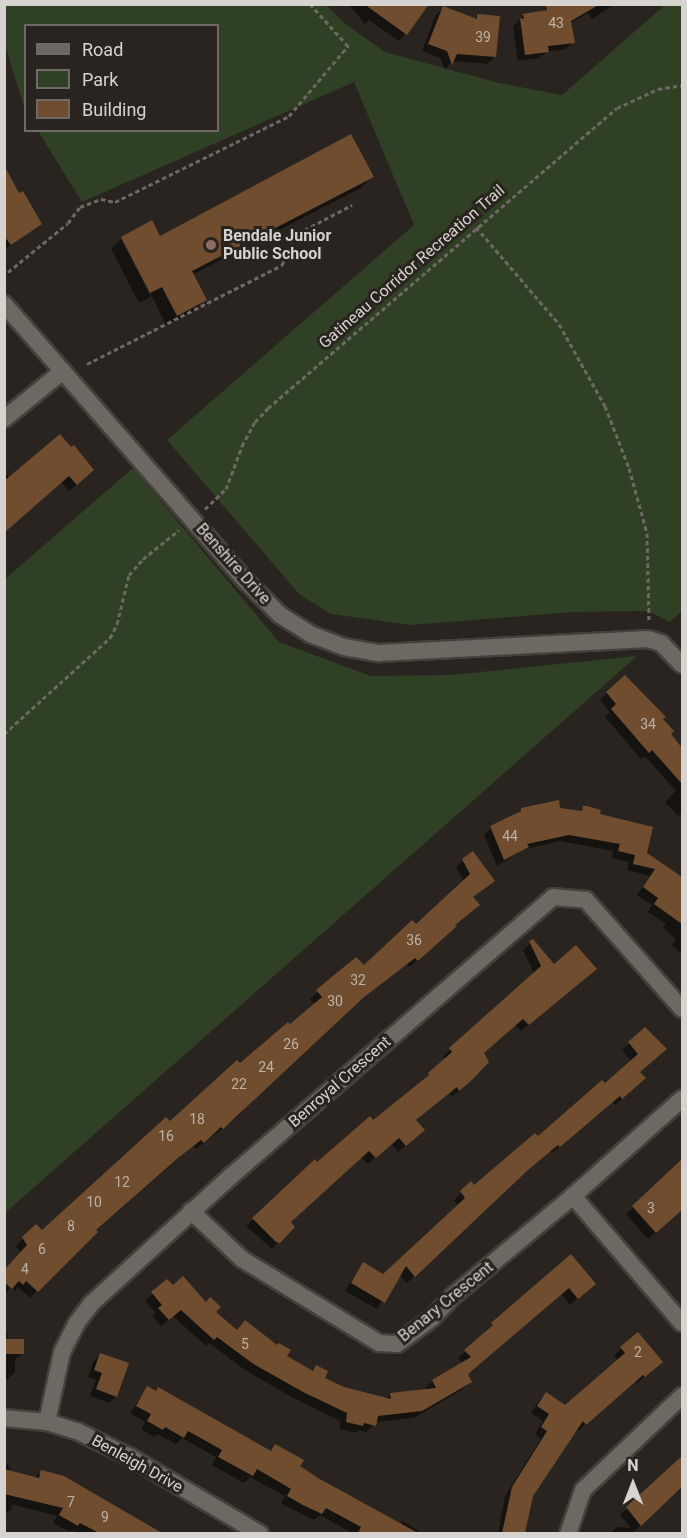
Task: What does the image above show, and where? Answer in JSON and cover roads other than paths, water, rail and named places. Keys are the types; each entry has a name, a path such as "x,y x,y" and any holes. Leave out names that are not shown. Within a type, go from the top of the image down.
{"street":[{"name":"Benshire Drive","path":"4,304 246,581 280,615 310,634 344,647 379,653 648,639 661,643 682,665"},
{"path":"4,419 63,371"},
{"name":"Benroyal Crescent","path":"47,1422 59,1360 76,1324 92,1303 191,1211 553,897 585,900 682,1009"},
{"name":"Benary Crescent","path":"191,1211 242,1259 379,1343 397,1344 432,1318 453,1296 573,1196 682,1099"},
{"path":"573,1196 682,1323"},
{"path":"568,1533 583,1490 682,1396"},
{"name":"Benleigh Drive","path":"4,1418 47,1422 77,1431 130,1457 260,1533"}],"place":[{"name":"Bendale Junior Public School","path":"211,245"}]}
